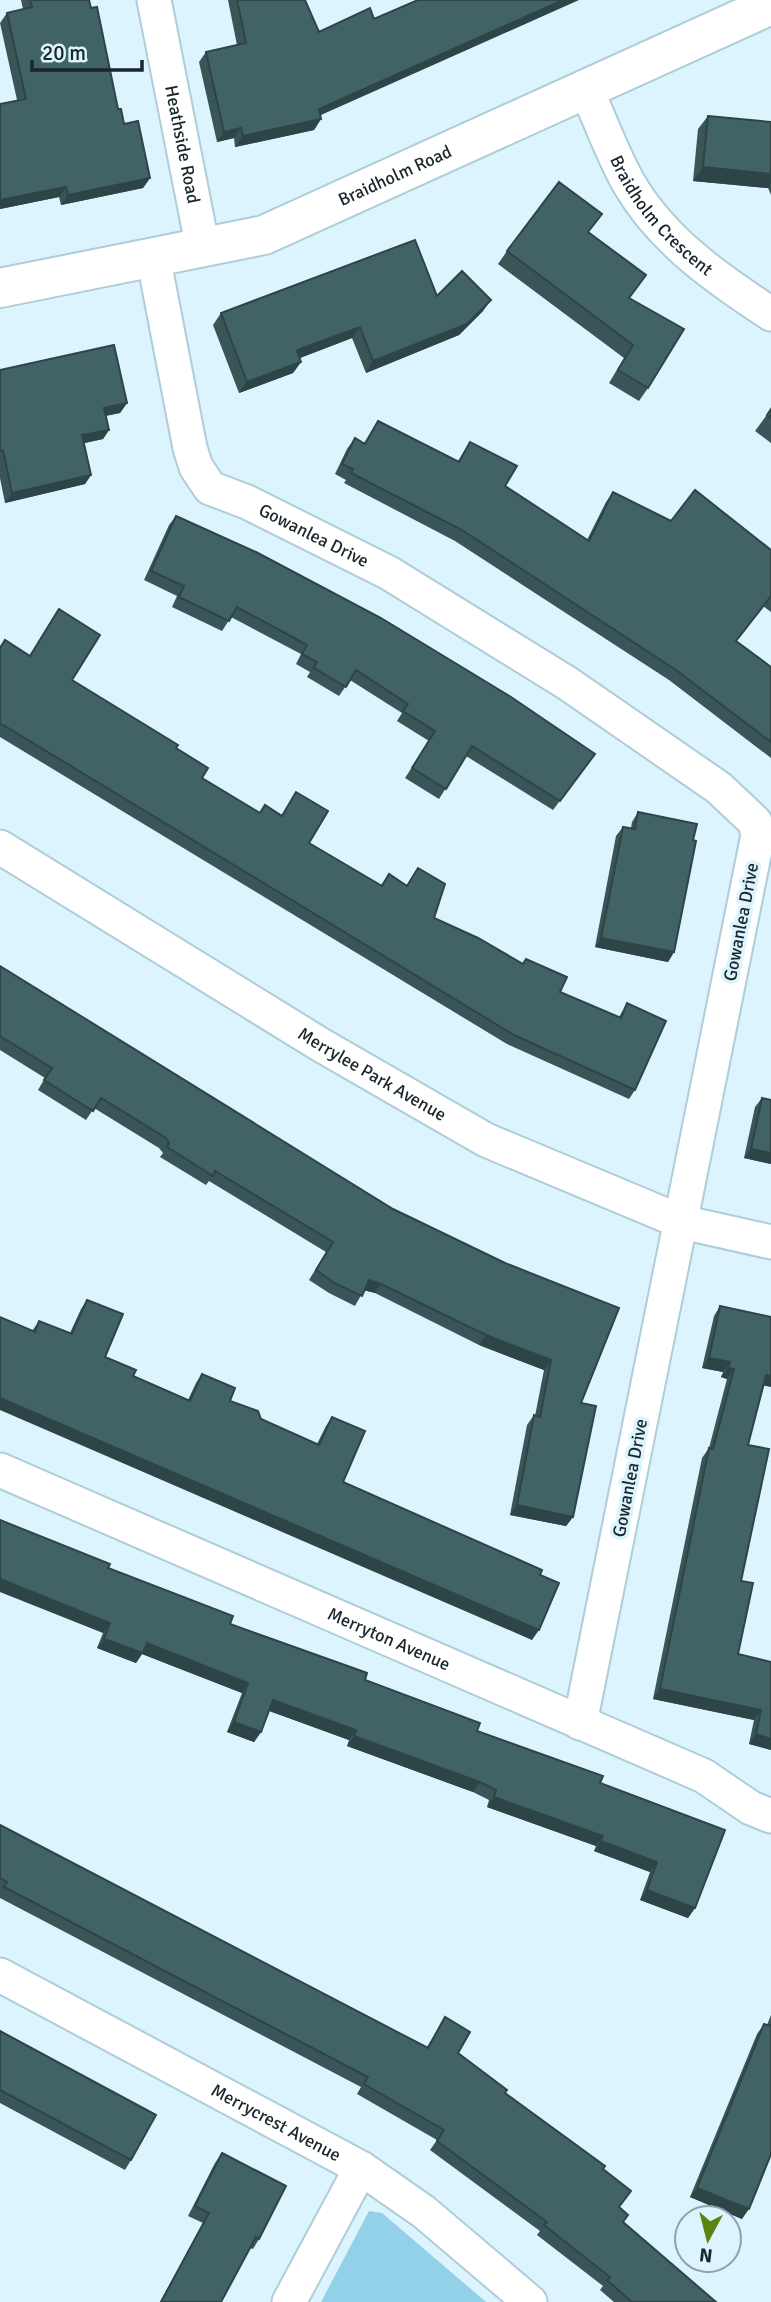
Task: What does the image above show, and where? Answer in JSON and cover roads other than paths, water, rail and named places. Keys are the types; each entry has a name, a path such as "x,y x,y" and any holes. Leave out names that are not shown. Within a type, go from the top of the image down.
{"street":[{"name":"Heathside Road","path":"154,0 203,249"},
{"name":"Braidholm Road","path":"0,288 264,235 771,5"},
{"name":"Braidholm Crescent","path":"586,89 632,188 675,242 719,281 771,314"},
{"name":"Gowanlea Drive","path":"153,256 190,447 197,467 210,488 247,502 389,573 567,683 719,788 755,822 758,835 580,1723"},
{"name":"Merrylee Park Avenue","path":"0,848 321,1045 486,1140 682,1222 771,1242"},
{"name":"Merryton Avenue","path":"0,1470 704,1776 751,1808 771,1816"},
{"name":"Merrycrest Avenue","path":"0,1975 361,2168 424,2212 530,2302"},
{"path":"289,2302 361,2168"}]}
